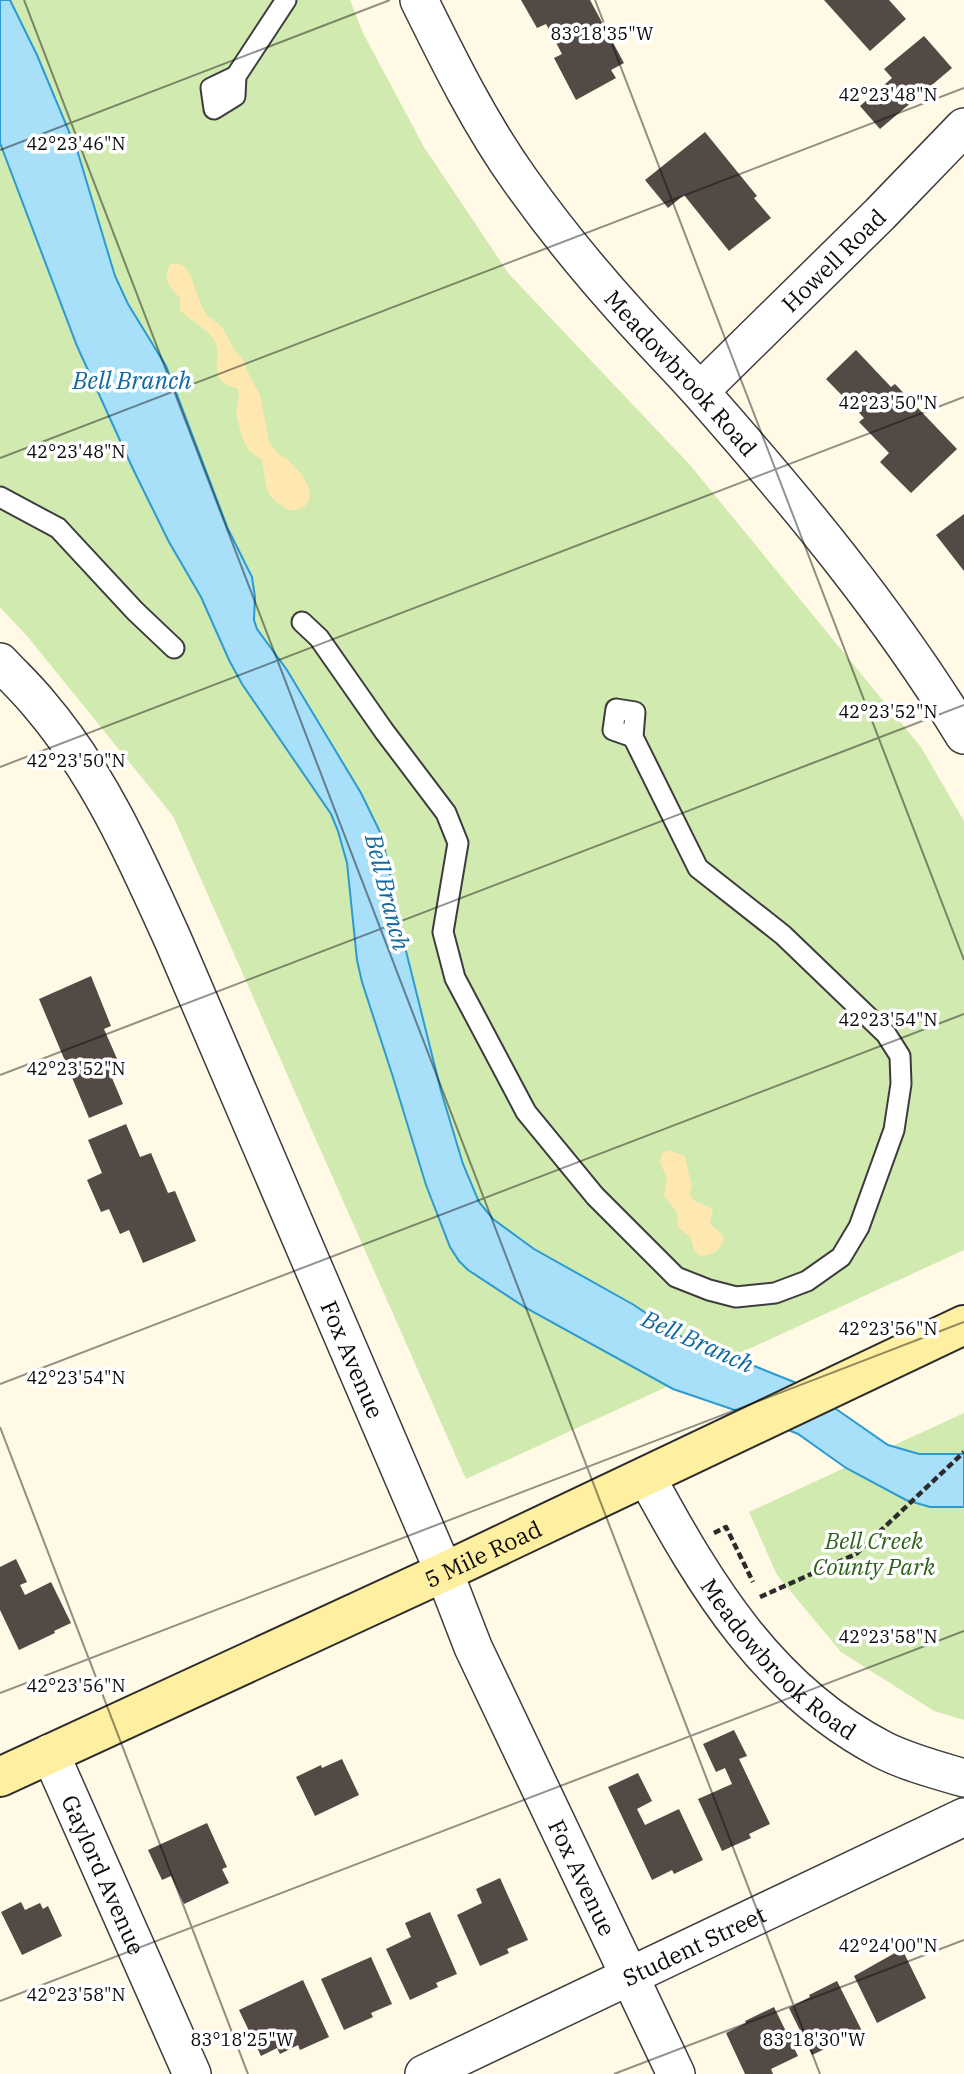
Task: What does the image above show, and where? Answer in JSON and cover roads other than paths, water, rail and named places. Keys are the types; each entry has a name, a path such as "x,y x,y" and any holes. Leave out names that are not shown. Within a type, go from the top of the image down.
{"main road":[{"name":"5 Mile Road","path":"0,1777 444,1572 964,1325"}],"street":[{"name":"Meadowbrook Road","path":"419,0 477,110 518,177 554,226 813,523 873,599 964,734"},
{"name":"Howell Road","path":"700,391 880,214 964,127"},
{"name":"Fox Avenue","path":"0,662 41,706 72,748 100,791 133,851 444,1572 472,1647 676,2074"},
{"name":"Meadowbrook Road","path":"646,1476 684,1547 720,1603 759,1652 797,1689 844,1727 885,1751 964,1778"},
{"name":"Gaylord Avenue","path":"50,1753 192,2074"},
{"name":"Student Street","path":"424,2074 964,1817"}],"lane":[{"path":"236,76 286,0"},
{"path":"0,497 58,528 135,611 174,648"},
{"path":"302,622 319,638 446,813 458,843 443,932 454,978 526,1112 595,1196 676,1277 736,1297 775,1293 807,1281 841,1257 859,1227 894,1130 901,1084 900,1056 886,1034 783,935 698,868 633,737"}],"water":[{"name":"Bell Branch","path":"0,0 10,0 37,55 78,153 115,276 128,304 166,366 228,529 252,577 254,620 257,629 287,670 361,793 382,836 406,951 441,1091 463,1164 479,1202 493,1219 534,1249 634,1305 680,1336 794,1382 888,1445 919,1454 964,1454 964,1507 930,1507 906,1500 846,1468 798,1434 673,1389 526,1308 468,1270 450,1247 426,1185 362,982 357,960 347,863 338,831 331,814 242,684 201,597 169,542 133,469 77,346 0,143"}],"park label":[{"name":"Bell Creek County Park","path":"874,1553"}]}
